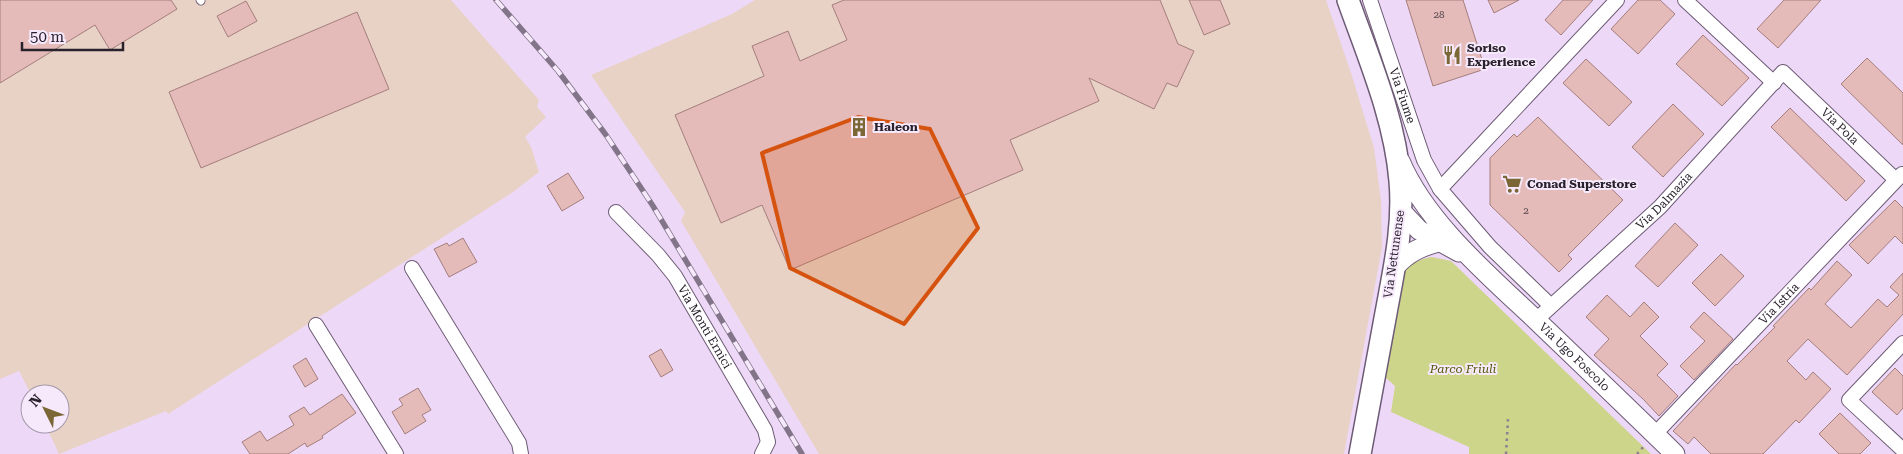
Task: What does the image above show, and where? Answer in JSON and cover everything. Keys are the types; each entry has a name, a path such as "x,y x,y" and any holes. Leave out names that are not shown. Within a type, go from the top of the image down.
{"main road":[{"name":"Via Nettunense","path":"1348,0 1388,119 1400,180 1401,211 1395,267 1360,454"}],"street":[{"name":"Via Fiume","path":"1370,0 1424,160 1440,189 1490,248 1550,305"},
{"path":"1440,189 1617,0"},
{"path":"1685,0 1774,82"},
{"name":"Via Dalmazia","path":"1536,320 1550,305 1660,207 1783,72"},
{"name":"Via Pola","path":"1783,72 1900,177"},
{"name":"Via Ugo Foscolo","path":"1395,148 1407,176 1444,232 1536,320 1650,440 1675,454"},
{"name":"Via Istria","path":"1650,440 1900,177"},
{"name":"Via Ugo Foscolo","path":"1401,211 1419,230 1444,232"},
{"name":"Via Monti Ernici","path":"616,212 664,261 680,285 765,430 768,442 762,454"},
{"path":"1395,267 1412,251 1464,218"},
{"path":"412,268 519,443 522,454"},
{"path":"316,325 396,454"},
{"path":"1903,343 1849,400 1903,450"}],"path":[{"path":"1506,454 1508,419"},
{"path":"1637,454 1650,440"}],"highlighted area":[{"path":"858,117 930,129 978,228 904,324 790,268 762,153"}],"shaded area":[{"path":"0,0 451,0 539,100 537,107 546,117 525,137 531,147 539,172 513,192 168,414 166,411 59,454 50,434 70,434 70,384 26,384 19,371 0,379"},
{"path":"755,0 1326,0 1374,148 1381,200 1382,247 1344,454 819,454 681,221 685,212 591,75 732,14"}],"green space":[{"name":"Parco Friuli","path":"1432,257 1451,261 1651,454 1469,454 1469,447 1391,412 1395,386 1384,376 1403,275 1408,267 1415,262"}],"building":[{"path":"0,0 171,0 177,9 110,50 95,25 0,83"},
{"name":"Haleon","path":"844,0 1160,0 1178,44 1194,51 1177,87 1167,83 1154,109 1089,78 1099,101 1010,140 1023,170 790,270 762,205 721,223 675,115 764,76 752,46 788,31 800,61 847,40 832,5"},
{"path":"1189,0 1220,0 1230,24 1204,35"},
{"path":"1406,0 1463,0 1485,69 1433,86"},
{"path":"1488,0 1519,0 1494,13"},
{"path":"1563,0 1593,0 1561,35 1545,20"},
{"path":"1638,0 1660,0 1675,14 1638,54 1611,29"},
{"path":"1784,0 1821,0 1778,48 1757,29"},
{"path":"246,1 257,21 228,37 217,16"},
{"path":"357,12 389,89 201,168 169,92"},
{"path":"1703,35 1749,78 1722,106 1676,64"},
{"path":"1867,58 1903,93 1903,145 1841,84"},
{"path":"1586,59 1632,102 1609,126 1563,83"},
{"path":"1673,104 1704,134 1663,177 1632,147"},
{"path":"1790,108 1865,181 1846,201 1771,127"},
{"path":"1538,117 1623,200 1568,255 1572,259 1559,272 1490,205 1490,158 1514,134 1517,137"},
{"path":"568,173 584,198 562,211 547,186"},
{"path":"1895,200 1903,208 1903,244 1895,236 1868,264 1849,245"},
{"path":"1675,223 1698,245 1658,287 1635,266"},
{"path":"463,238 477,262 449,277 434,249 447,243 449,246"},
{"path":"1721,254 1744,276 1715,306 1692,283"},
{"path":"1837,261 1852,275 1825,304 1851,328 1878,299 1887,307 1899,295 1890,287 1903,273 1903,314 1847,375 1808,339 1787,361 1806,380 1813,372 1831,389 1799,423 1796,420 1763,454 1711,454 1694,437 1688,444 1673,431 1736,364 1775,327 1773,326 1809,288 1811,290"},
{"path":"1607,295 1630,317 1644,302 1659,317 1640,336 1668,364 1657,375 1678,396 1659,416 1594,355 1609,339 1586,317"},
{"path":"1704,312 1733,339 1694,380 1680,366 1705,341 1690,327"},
{"path":"661,349 673,370 661,377 649,356"},
{"path":"306,358 318,379 305,387 293,366"},
{"path":"1895,368 1903,376 1903,408 1897,415 1872,392"},
{"path":"418,388 431,410 422,415 426,421 405,434 392,412 403,405 399,399"},
{"path":"342,394 356,413 322,436 323,438 307,447 305,443 288,454 250,454 242,442 260,431 267,441 294,425 289,416 304,407 310,415"},
{"path":"1840,413 1871,443 1860,454 1839,454 1819,434"}],"railway":[{"path":"496,0 558,71 606,135 653,206 802,454"}],"place":[{"name":"Soriso Experience","path":"1452,55"},
{"name":"Haleon","path":"859,127"},
{"name":"Conad Superstore","path":"1512,184"}]}
